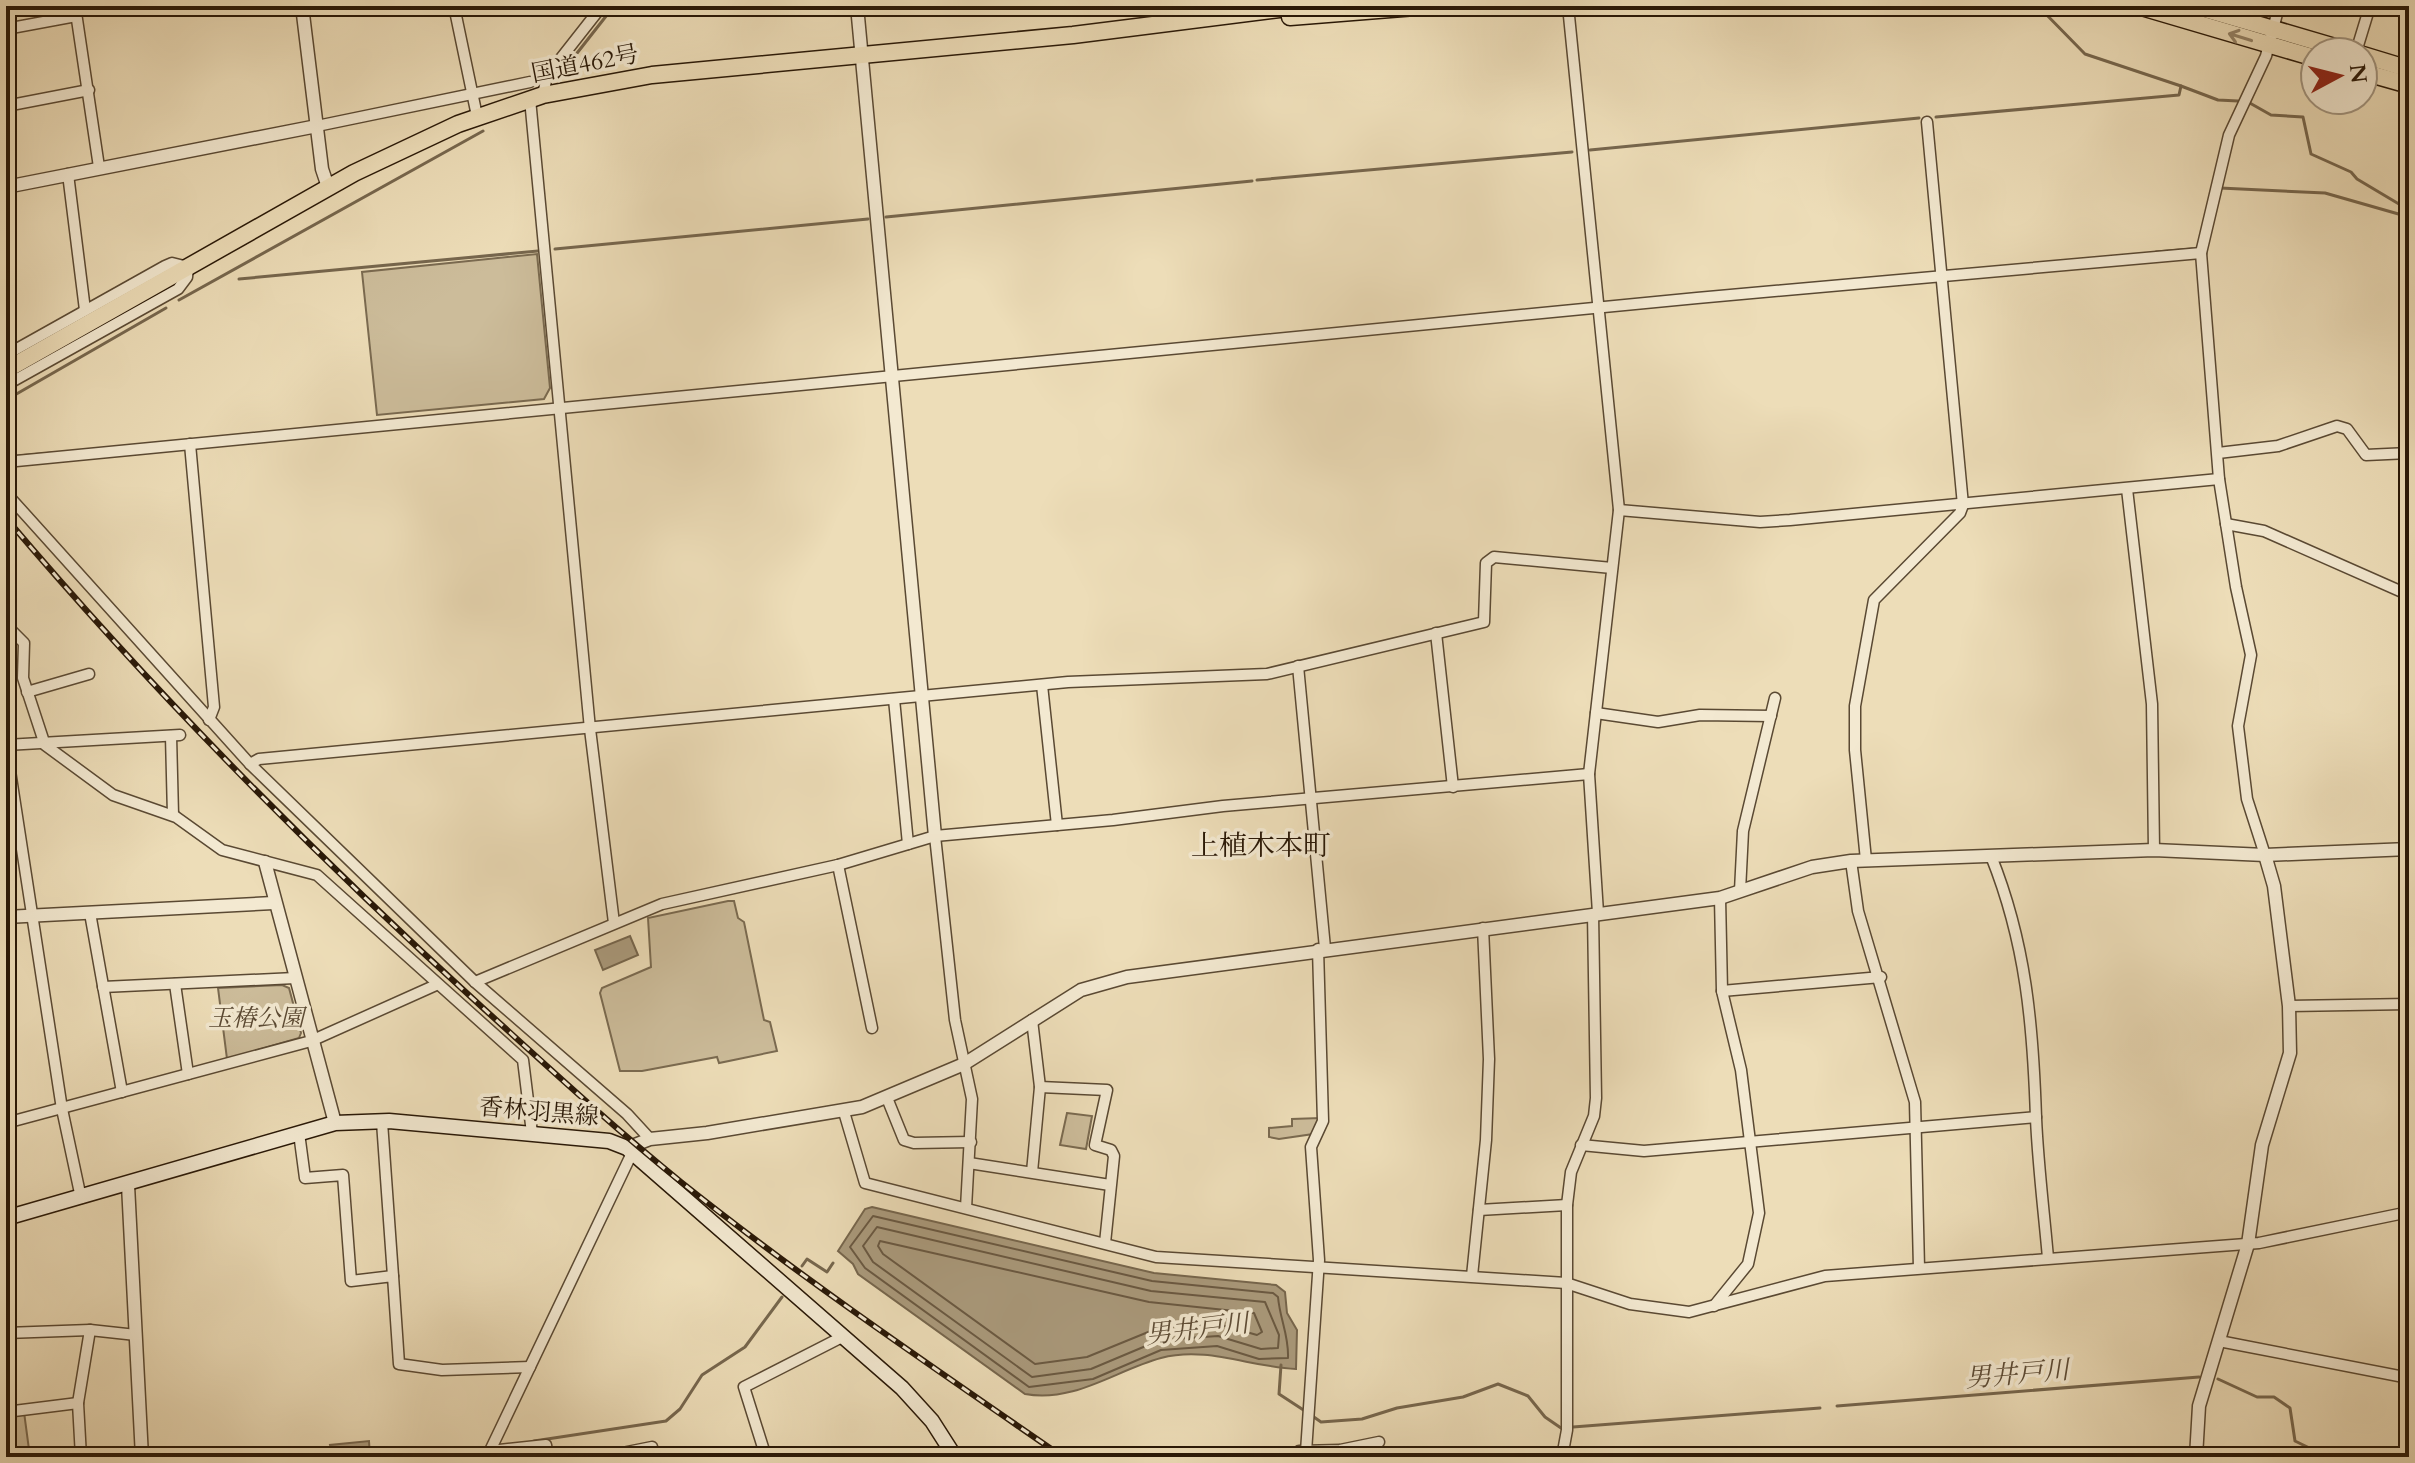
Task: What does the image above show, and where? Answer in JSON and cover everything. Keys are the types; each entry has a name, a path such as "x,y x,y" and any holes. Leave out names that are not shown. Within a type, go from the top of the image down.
{"highway":[{"name":"国道462号","path":"6,370 180,265 328,187 535,92 652,75 1237,17 1266,9 1304,6"},
{"name":"国道462号","path":"1237,17 1266,19 1428,6"},
{"path":"2138,6 2299,43"},
{"path":"2195,6 2299,51"},
{"path":"2379,60 2409,69"},
{"path":"2379,77 2409,85"}],"main road":[{"name":"香林羽黒線","path":"6,1218 335,1123 382,1122 602,1139 630,1151 913,1398 955,1457"}],"street":[{"path":"302,6 328,187"},
{"path":"454,6 477,116"},
{"path":"602,6 535,92 590,729 614,923"},
{"path":"857,6 920,697 955,1020 972,1099 966,1208"},
{"path":"1562,1457 1567,1430 1567,1205 1571,1172 1594,1116 1596,1098 1595,913 1589,774 1619,510 1568,6"},
{"path":"2196,1457 2199,1406 2248,1244 2259,1157 2290,1053 2289,1006 2274,886 2247,799 2238,726 2251,655 2219,479 2201,253 2232,127 2272,38 2279,6"},
{"path":"2360,36 2370,6"},
{"path":"6,29 76,11 99,167"},
{"path":"6,106 89,90"},
{"path":"6,187 471,96 535,92"},
{"path":"1866,860 1855,750 1855,706 1874,600 1960,513 1963,505 1927,122"},
{"path":"68,174 85,310"},
{"path":"6,462 2201,253"},
{"path":"6,355 85,310 180,265 185,282 172,293 6,385"},
{"path":"2218,453 2278,446 2337,426 2347,429 2366,455 2409,453"},
{"path":"190,444 214,707 209,720"},
{"path":"1619,510 1760,522 2219,479"},
{"path":"2127,489 2152,704 2154,850"},
{"path":"6,493 250,764 475,982 627,1114 650,1139"},
{"path":"2226,524 2264,531 2409,595"},
{"path":"250,764 259,759 1042,685 1267,674 1484,622 1486,563 1494,557 1612,568"},
{"path":"6,625 24,643 27,692 45,745 113,795 173,815 222,850 317,875 523,1060 532,1133"},
{"path":"1436,633 1453,787"},
{"path":"1298,666 1321,949 1323,1121 1311,1147 1318,1268 1310,1413 1302,1454 1379,1442"},
{"path":"27,692 89,674"},
{"path":"1042,685 1057,825"},
{"path":"1740,891 1743,831 1775,698"},
{"path":"894,699 908,844"},
{"path":"1596,713 1658,722 1700,715 1771,716"},
{"path":"81,1198 62,1109 31,916 12,824 6,745 176,736 173,815"},
{"path":"475,982 662,904 838,865 935,836 1223,806 1589,774"},
{"path":"488,1454 630,1151 650,1139 844,1112 887,1098 964,1064 1081,990 1127,977 1321,949 1720,898 1812,867 1851,861 2154,850 2265,855 2409,849"},
{"path":"1991,856 2006,894 2024,961 2038,1079 2036,1117 2048,1258"},
{"path":"1851,861 1858,911 1881,977 1915,1102 1919,1268"},
{"path":"265,862 273,903 335,1123"},
{"path":"838,865 872,1028"},
{"path":"1713,1307 1748,1264 1759,1213 1741,1070 1722,991 1720,898"},
{"path":"6,917 273,903"},
{"path":"90,913 122,1092"},
{"path":"1472,1276 1489,1059 1483,928"},
{"path":"1722,991 1881,977"},
{"path":"103,987 295,978"},
{"path":"175,984 188,1074"},
{"path":"6,1123 311,1041 436,985"},
{"path":"2289,1006 2409,1004"},
{"path":"1032,1020 1040,1087 1032,1172"},
{"path":"1040,1087 1107,1090 1095,1145 1111,1150 1114,1156 1105,1243"},
{"path":"887,1098 904,1140 914,1143 971,1142"},
{"path":"844,1112 865,1183 1156,1257 1566,1283 1630,1304 1689,1312 1825,1276 2248,1244 2409,1212"},
{"path":"1581,1145 1644,1151 2036,1117"},
{"path":"382,1122 399,1364 442,1370 530,1367"},
{"path":"299,1133 305,1178 343,1175 351,1281 393,1276"},
{"path":"969,1163 1110,1185"},
{"path":"128,1185 142,1457"},
{"path":"1479,1210 1567,1205"},
{"path":"6,1333 90,1330 136,1335"},
{"path":"81,1457 78,1403 90,1330"},
{"path":"766,1457 744,1387 842,1337"},
{"path":"2219,1341 2409,1378"},
{"path":"6,1412 78,1403"},
{"path":"488,1454 546,1445 548,1457"},
{"path":"602,1457 652,1447 654,1457"}],"green space":[{"path":"537,254 550,388 544,399 377,415 362,272"},
{"path":"734,901 738,918 744,922 764,1020 770,1022 777,1051 719,1063 717,1057 642,1071 620,1071 600,993 602,988 651,967 648,918"},
{"name":"玉椿公園","path":"282,985 289,988 301,1033 299,1038 227,1059 218,988"},
{"path":"1067,1113 1092,1116 1086,1149 1060,1145"},
{"path":"1320,1118 1313,1134 1279,1139 1269,1137 1269,1128 1292,1126 1292,1119"},
{"path":"24,1412 30,1457 6,1457 6,1415"}],"water":[{"path":"630,936 638,955 603,970 595,950"},
{"path":"872,1207 1154,1273 1276,1285 1285,1292 1287,1313 1297,1330 1296,1369 1212,1356 1178,1355 1144,1363 1078,1390 1043,1396 1025,1394 858,1274 853,1264 838,1251 865,1209"},
{"path":"369,1441 370,1457 332,1457 330,1445"}],"waterway":[{"path":"563,71 614,6"},
{"path":"2038,6 2085,54 2181,86"},
{"path":"1936,117 2179,95 2181,86 2218,100 2238,101"},
{"path":"2248,102 2271,115 2303,117 2311,154 2351,172 2357,179 2409,210"},
{"path":"1590,150 1919,118"},
{"path":"179,300 483,131"},
{"path":"1257,180 1572,152"},
{"path":"886,217 1252,181"},
{"path":"2220,188 2325,193 2409,217"},
{"path":"555,249 868,219"},
{"path":"2156,252 2192,249"},
{"path":"239,279 538,251"},
{"path":"6,400 166,308"},
{"path":"6,457 52,453"},
{"name":"男井戸川","path":"802,1266 807,1259 827,1272 833,1263"},
{"name":"男井戸川","path":"534,1441 666,1421 680,1409 702,1375 745,1347 782,1297"},
{"name":"男井戸川","path":"1281,1365 1279,1394 1305,1411"},
{"name":"男井戸川","path":"1837,1406 2199,1377"},
{"name":"男井戸川","path":"2218,1379 2257,1397 2274,1397 2290,1408 2295,1441 2328,1457"},
{"name":"男井戸川","path":"1311,1415 1321,1422 1362,1419 1397,1408 1463,1397 1498,1384 1528,1396 1545,1417 1561,1428"},
{"name":"男井戸川","path":"1573,1427 1820,1408"},
{"name":"男井戸川","path":"504,1457 516,1455"},
{"name":"男井戸川","path":"471,1457 477,1456"}],"railway":[{"path":"6,518 119,647 237,771 420,950 581,1096 681,1182 774,1254 1063,1457"}],"district":[{"name":"上植木本町","path":"1261,846"}]}
